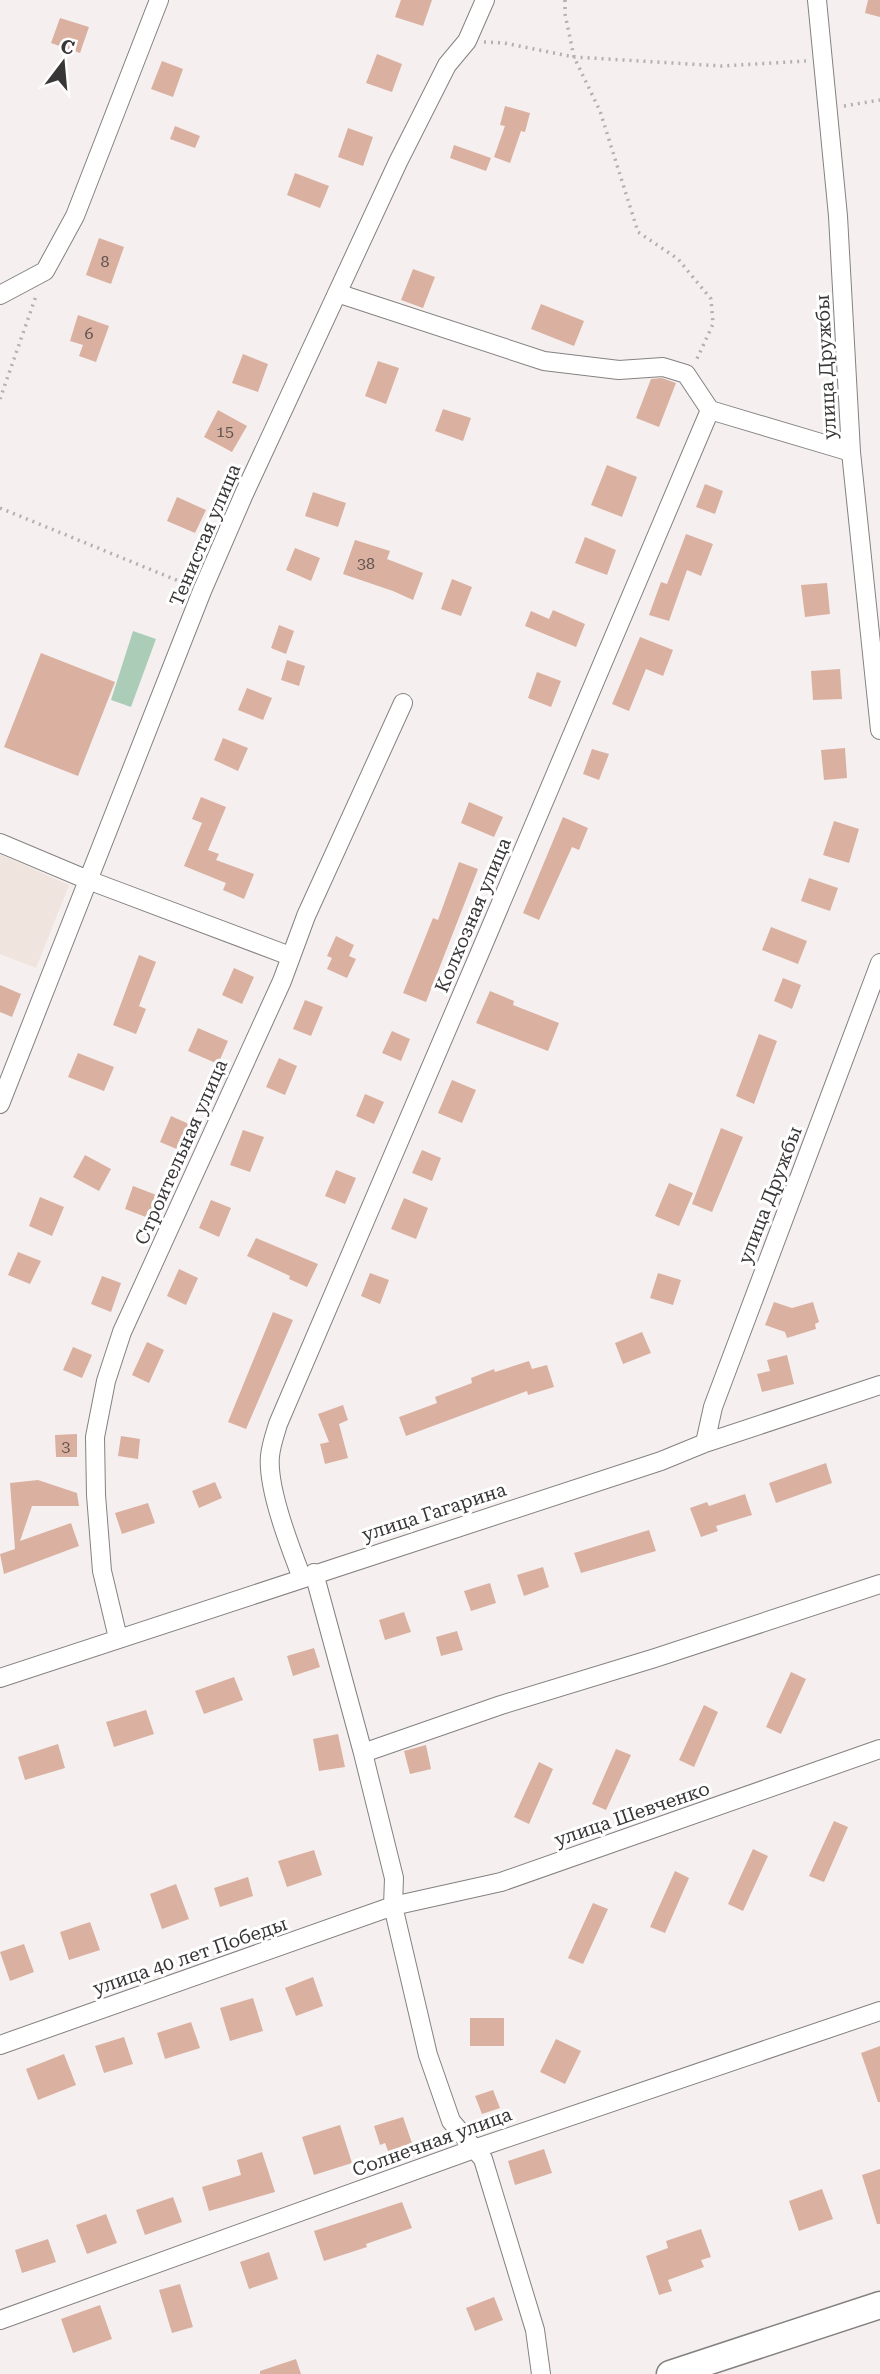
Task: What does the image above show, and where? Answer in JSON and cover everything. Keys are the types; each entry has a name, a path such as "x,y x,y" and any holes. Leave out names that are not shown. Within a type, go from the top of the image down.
{"main road":[{"path":"670,2374 880,2305"}],"street":[{"path":"0,295 44,271 75,216 159,0"},
{"name":"Тенистая улица","path":"0,1104 202,591 244,494 447,65 467,41 485,0"},
{"name":"улица Дружбы","path":"817,0 838,216 851,452 880,730"},
{"path":"337,293 544,360 619,370 663,367 686,374 710,410 851,452"},
{"name":"Колхозная улица","path":"541,2374 535,2330 483,2159 451,2122 428,2055 393,1906 394,1878 363,1753 308,1576 293,1556 270,1475 270,1454 278,1424 413,1115 573,729 710,410"},
{"name":"Строительная улица","path":"118,1639 103,1572 96,1494 95,1437 106,1381 122,1332 282,981 306,916 403,703"},
{"path":"0,842 88,880 290,956"},
{"name":"улица Дружбы","path":"705,1443 713,1407 880,963"},
{"name":"улица Гагарина","path":"0,1678 662,1461 705,1443 880,1385"},
{"path":"363,1753 501,1705 880,1584"},
{"name":"улица Шевченко","path":"393,1906 501,1882 880,1749"},
{"name":"улица 40 лет Победы","path":"0,2045 393,1906"},
{"name":"Солнечная улица","path":"0,2320 474,2148 880,2011"}],"path":[{"path":"565,0 565,14 575,57 600,111 638,232 678,259 711,299 713,324 690,380"},
{"path":"467,41 504,43 575,57 722,66 823,61"},
{"path":"828,108 880,100"},
{"path":"0,399 44,271"},
{"path":"0,508 202,591"}],"shaded area":[{"path":"0,854 69,885 36,968 0,954"}],"green space":[{"path":"133,631 156,639 131,707 111,700"}],"building":[{"path":"401,0 432,0 423,26 395,17"},
{"path":"868,0 880,0 880,17 865,13"},
{"path":"60,18 89,27 80,53 51,43"},
{"path":"377,54 402,64 392,92 366,83"},
{"path":"162,61 183,69 173,97 151,89"},
{"path":"505,106 530,113 525,132 521,131 510,163 494,157 505,126 500,125"},
{"path":"175,126 200,136 195,148 170,139"},
{"path":"348,128 373,137 363,166 338,157"},
{"path":"454,145 491,158 486,171 450,158"},
{"path":"295,173 329,186 320,208 287,195"},
{"path":"99,238 124,247 111,284 86,275"},
{"path":"413,269 435,277 423,308 401,300"},
{"path":"541,304 584,321 574,346 531,329"},
{"path":"78,315 109,326 96,362 79,356 83,345 70,341"},
{"path":"243,354 268,364 258,392 232,383"},
{"path":"378,361 399,368 386,404 365,396"},
{"path":"662,378 676,383 659,427 636,418 651,379"},
{"path":"443,409 471,418 463,441 435,431"},
{"path":"218,410 247,426 232,452 204,437"},
{"path":"607,465 637,477 622,517 591,505"},
{"path":"705,484 723,491 715,514 696,507"},
{"path":"313,492 346,503 338,527 305,516"},
{"path":"177,497 206,510 195,533 167,521"},
{"path":"686,534 713,544 701,576 687,570 669,621 649,615 661,582 667,584"},
{"path":"585,537 616,550 607,575 575,563"},
{"path":"355,540 390,551 387,559 423,573 413,600 343,574"},
{"path":"295,548 320,558 311,581 286,570"},
{"path":"452,579 472,587 461,616 441,609"},
{"path":"827,583 830,614 805,617 801,585"},
{"path":"553,610 585,624 576,647 525,626 531,611 549,619"},
{"path":"279,625 294,631 286,654 271,648"},
{"path":"640,637 673,650 663,676 646,669 629,711 612,704"},
{"path":"41,653 115,682 78,776 4,747"},
{"path":"287,660 305,666 299,686 281,680"},
{"path":"840,669 842,699 813,700 811,671"},
{"path":"537,672 561,681 551,707 528,698"},
{"path":"247,688 272,698 263,720 238,710"},
{"path":"223,738 248,748 238,771 214,760"},
{"path":"845,748 847,778 824,780 821,750"},
{"path":"592,749 609,754 599,780 583,774"},
{"path":"201,797 226,807 208,850 219,854 216,860 254,874 244,899 223,890 226,883 184,866 202,823 192,819"},
{"path":"469,802 503,817 494,837 461,823"},
{"path":"563,817 588,828 579,850 572,847 539,920 523,913"},
{"path":"834,821 859,829 849,863 823,855"},
{"path":"459,862 478,869 426,1002 403,993 433,918 438,920"},
{"path":"809,878 838,888 830,911 801,901"},
{"path":"771,927 807,941 798,964 762,950"},
{"path":"336,936 354,945 349,956 356,959 347,978 327,969 332,958 327,956"},
{"path":"139,955 156,962 139,1006 146,1009 136,1034 113,1025"},
{"path":"234,968 254,977 242,1004 222,995"},
{"path":"783,978 801,985 792,1009 774,1001"},
{"path":"0,985 21,994 12,1017 0,1012"},
{"path":"490,991 514,1001 513,1005 559,1023 548,1051 476,1023"},
{"path":"305,1000 323,1007 311,1036 293,1029"},
{"path":"198,1028 228,1041 218,1064 188,1051"},
{"path":"392,1031 410,1039 401,1061 382,1053"},
{"path":"759,1034 777,1041 754,1104 736,1096"},
{"path":"78,1053 114,1067 104,1091 68,1077"},
{"path":"279,1058 297,1066 285,1095 266,1087"},
{"path":"452,1080 476,1090 462,1123 438,1113"},
{"path":"365,1094 384,1102 374,1124 356,1116"},
{"path":"171,1116 189,1124 179,1150 160,1142"},
{"path":"721,1128 743,1137 712,1212 692,1204"},
{"path":"243,1130 264,1137 250,1172 230,1165"},
{"path":"422,1150 441,1158 432,1181 412,1173"},
{"path":"85,1155 111,1169 99,1191 73,1177"},
{"path":"336,1170 356,1178 345,1204 325,1196"},
{"path":"669,1183 693,1193 679,1226 655,1216"},
{"path":"133,1186 159,1196 151,1219 125,1209"},
{"path":"40,1197 64,1207 52,1236 29,1226"},
{"path":"404,1198 428,1208 416,1239 391,1229"},
{"path":"211,1200 231,1208 219,1237 199,1228"},
{"path":"256,1238 318,1264 307,1287 247,1256"},
{"path":"18,1252 41,1261 30,1284 8,1275"},
{"path":"179,1269 198,1278 186,1305 167,1296"},
{"path":"370,1273 389,1280 380,1304 361,1296"},
{"path":"658,1273 681,1280 673,1305 650,1298"},
{"path":"102,1276 121,1283 111,1312 91,1304"},
{"path":"774,1302 792,1308 813,1302 819,1322 815,1324 816,1329 787,1338 785,1332 765,1325"},
{"path":"273,1312 293,1320 246,1429 228,1422"},
{"path":"642,1332 651,1353 623,1364 615,1343"},
{"path":"147,1342 164,1350 149,1383 132,1375"},
{"path":"73,1347 92,1355 82,1378 63,1370"},
{"path":"787,1355 794,1384 762,1392 757,1374 770,1371 767,1360"},
{"path":"529,1361 532,1369 547,1365 554,1387 528,1395 527,1391 406,1436 399,1417 437,1403 435,1397 472,1383 471,1378 494,1369 495,1372"},
{"path":"343,1405 348,1420 339,1424 348,1458 325,1464 320,1444 329,1442 318,1414"},
{"path":"77,1434 77,1457 56,1457 55,1435"},
{"path":"121,1436 140,1439 138,1459 118,1456"},
{"path":"826,1463 832,1483 776,1503 769,1483"},
{"path":"38,1480 77,1493 79,1506 32,1506 20,1541 71,1523 79,1546 4,1574 0,1554 15,1549 10,1483"},
{"path":"215,1482 222,1498 199,1508 192,1491"},
{"path":"745,1494 752,1515 716,1526 718,1531 701,1537 690,1508 707,1502 709,1506"},
{"path":"148,1503 155,1523 122,1534 115,1513"},
{"path":"649,1530 656,1551 581,1573 574,1553"},
{"path":"543,1567 549,1587 524,1596 517,1575"},
{"path":"490,1583 496,1603 471,1611 464,1591"},
{"path":"404,1612 411,1632 385,1640 379,1620"},
{"path":"457,1631 463,1650 441,1656 436,1637"},
{"path":"314,1648 320,1667 293,1676 287,1656"},
{"path":"791,1672 806,1679 781,1734 766,1727"},
{"path":"234,1677 243,1700 204,1714 195,1691"},
{"path":"704,1705 718,1712 694,1767 679,1760"},
{"path":"146,1710 154,1734 114,1747 106,1722"},
{"path":"338,1734 345,1767 319,1771 313,1739"},
{"path":"58,1744 65,1768 25,1780 18,1757"},
{"path":"426,1745 431,1769 410,1774 404,1751"},
{"path":"616,1749 631,1755 606,1810 592,1804"},
{"path":"539,1762 553,1769 529,1824 514,1817"},
{"path":"834,1821 848,1827 824,1882 809,1876"},
{"path":"753,1849 768,1856 743,1911 728,1904"},
{"path":"314,1850 322,1875 287,1887 278,1861"},
{"path":"675,1871 689,1878 665,1933 650,1927"},
{"path":"248,1877 253,1896 220,1907 214,1888"},
{"path":"176,1884 189,1919 162,1929 150,1894"},
{"path":"593,1903 608,1909 583,1964 568,1958"},
{"path":"90,1922 100,1950 69,1960 60,1932"},
{"path":"24,1944 34,1972 10,1981 0,1952"},
{"path":"313,1977 323,2006 296,2016 285,1988"},
{"path":"253,1998 263,2031 230,2041 220,2008"},
{"path":"470,2018 504,2018 504,2046 470,2046"},
{"path":"191,2022 200,2048 165,2059 157,2033"},
{"path":"124,2037 133,2064 104,2073 95,2046"},
{"path":"556,2039 581,2051 565,2084 540,2072"},
{"path":"880,2046 880,2102 878,2102 861,2053"},
{"path":"64,2054 76,2085 38,2100 26,2069"},
{"path":"493,2090 500,2108 482,2114 475,2096"},
{"path":"403,2117 412,2143 388,2151 385,2143 380,2145 374,2126"},
{"path":"340,2125 352,2163 314,2175 302,2137"},
{"path":"544,2149 552,2173 515,2185 508,2161"},
{"path":"262,2152 275,2192 209,2211 202,2187 241,2175 237,2160"},
{"path":"880,2169 880,2224 877,2224 862,2175"},
{"path":"822,2189 833,2219 799,2231 789,2201"},
{"path":"173,2197 182,2222 145,2235 136,2210"},
{"path":"402,2202 412,2228 324,2261 314,2231"},
{"path":"106,2214 117,2243 87,2254 76,2225"},
{"path":"701,2229 711,2257 701,2260 704,2267 668,2280 672,2291 659,2295 646,2256 668,2248 666,2241"},
{"path":"48,2239 56,2262 22,2273 15,2250"},
{"path":"269,2252 278,2279 249,2289 240,2262"},
{"path":"180,2284 193,2327 172,2333 159,2290"},
{"path":"494,2297 503,2320 475,2331 466,2308"},
{"path":"100,2305 112,2339 73,2353 61,2319"},
{"path":"296,2359 301,2374 260,2374 260,2371"}]}
